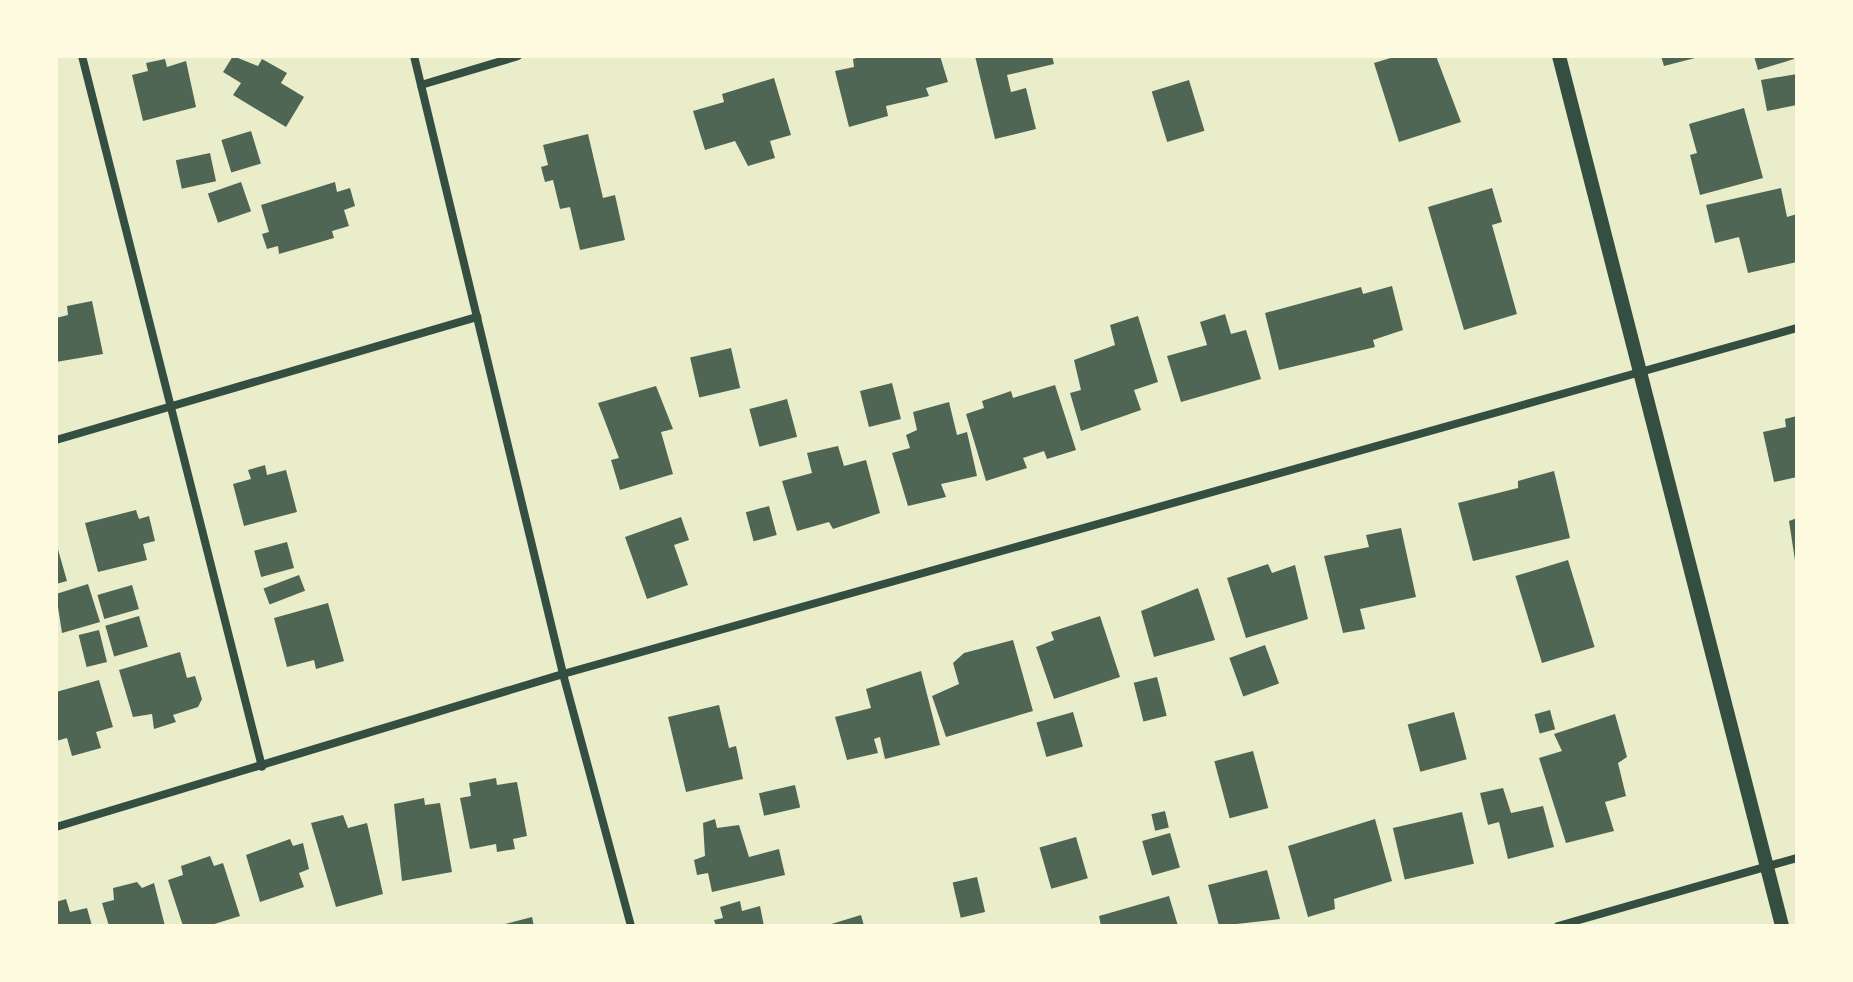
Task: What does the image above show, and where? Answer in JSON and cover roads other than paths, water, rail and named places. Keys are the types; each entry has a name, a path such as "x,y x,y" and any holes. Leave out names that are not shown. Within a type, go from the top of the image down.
{"street":[{"path":"82,56 262,767"},
{"path":"414,56 563,674 631,926"},
{"path":"421,85 518,56"},
{"path":"1559,56 1782,926"},
{"path":"56,440 477,317"},
{"path":"56,827 563,674 1797,328"},
{"path":"1558,926 1797,858"}]}
